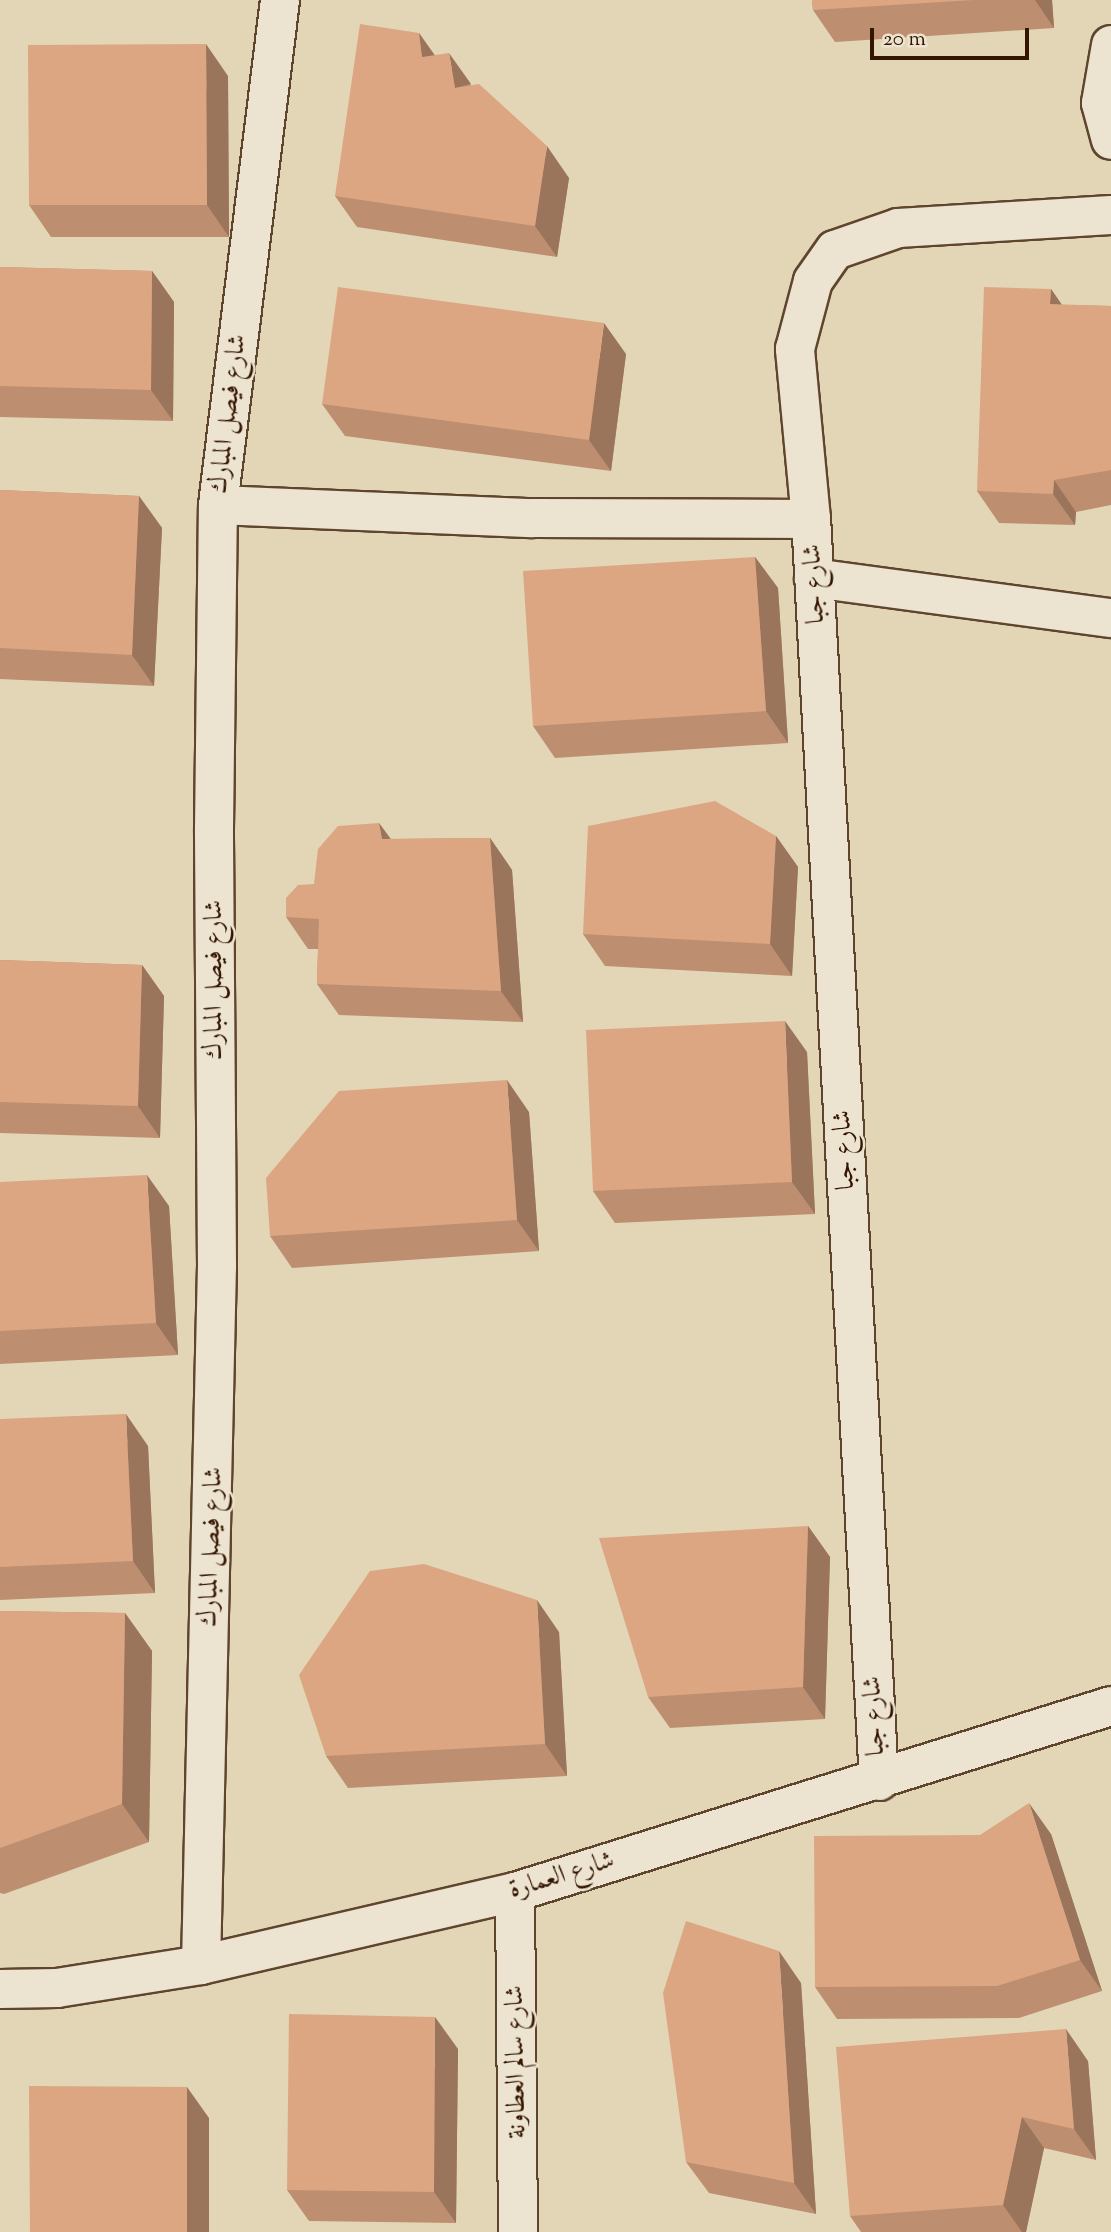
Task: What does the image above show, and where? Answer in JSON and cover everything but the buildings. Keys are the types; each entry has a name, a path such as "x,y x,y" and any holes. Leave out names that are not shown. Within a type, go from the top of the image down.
{"street":[{"name":"شارع فيصل المبارك","path":"201,1965 217,1308 218,506 280,0"},
{"path":"1111,45 1101,103 1111,140"},
{"name":"شارع جبا","path":"879,1781 811,519 795,349 813,281 835,250 898,228 1111,215"},
{"path":"218,506 533,518 811,519"},
{"path":"814,578 1111,618"},
{"name":"شارع العمارة","path":"0,1989 57,1988 201,1965 515,1892 879,1781 1111,1706"},
{"name":"شارع سالم العطاونة","path":"515,1892 518,2232"}]}
